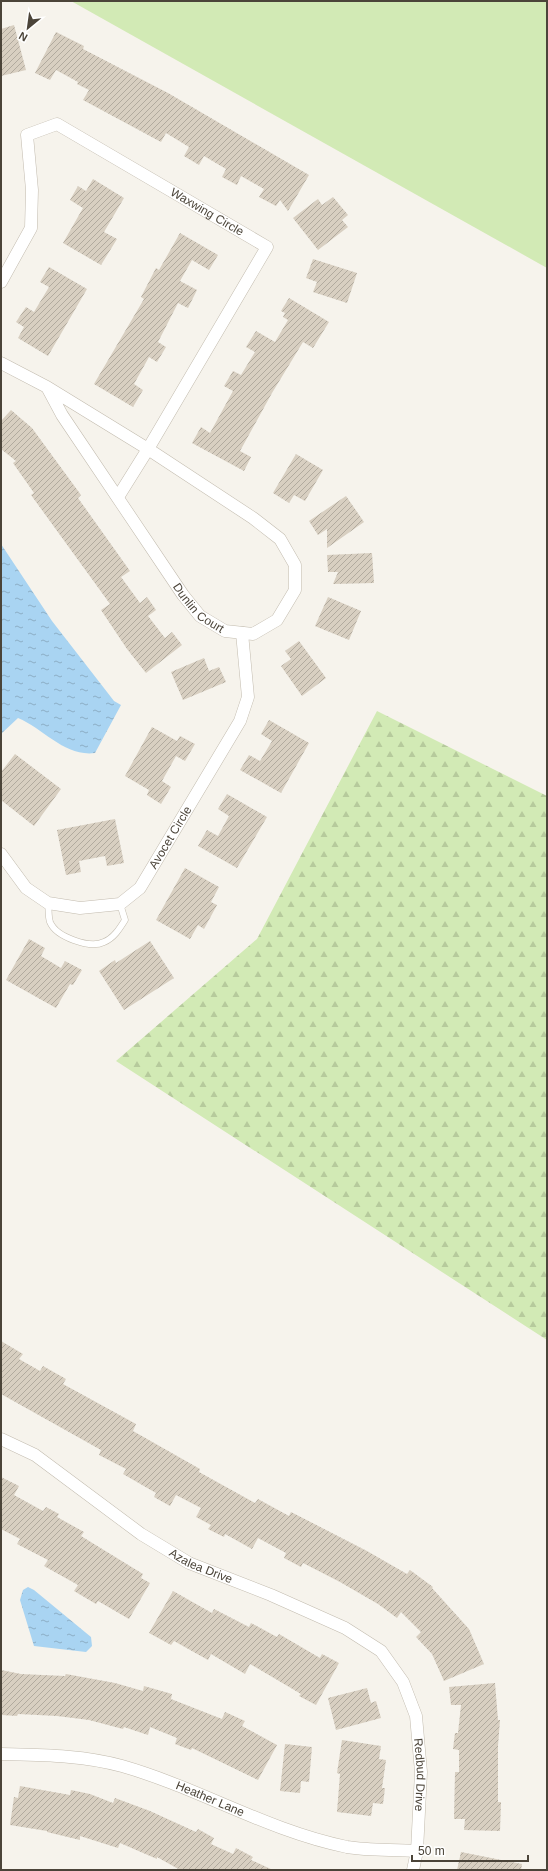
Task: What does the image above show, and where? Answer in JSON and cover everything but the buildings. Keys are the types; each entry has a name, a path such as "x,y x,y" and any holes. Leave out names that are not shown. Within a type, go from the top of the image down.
{"street":[{"name":"Waxwing Circle","path":"1,282 30,228 32,190 27,135 57,124 267,247 118,497"},
{"name":"Dunlin Court","path":"1,363 47,387 148,449 253,518 280,539 295,565 295,590 277,620 253,634 225,631 200,616 183,595 62,415 47,387"},
{"name":"Avocet Circle","path":"120,904 140,888 240,721 248,697 242,633"},
{"path":"1,854 26,888 48,903 80,908 120,904"},
{"name":"Azalea Drive","path":"1,1438 35,1455 141,1534 189,1563 271,1595 345,1628 381,1651 403,1682"},
{"name":"Redbud Drive","path":"403,1682 416,1716 421,1772 417,1851 414,1870"},
{"name":"Heather Lane","path":"1,1754 55,1755 120,1766 175,1783 249,1816 302,1836 349,1847 417,1851"}],"lane":[{"path":"48,903 50,922 63,935 80,943 104,943 118,932 125,920 120,904"}],"green space":[{"path":"71,1 547,1 547,268"},
{"path":"377,711 547,796 547,1340 116,1061 257,939"}],"water":[{"path":"1,544 52,621 114,701 121,705 95,753 84,753 64,747 18,718 1,734"},
{"path":"28,1587 34,1590 91,1637 92,1646 86,1652 34,1646 20,1600 23,1590"}]}
